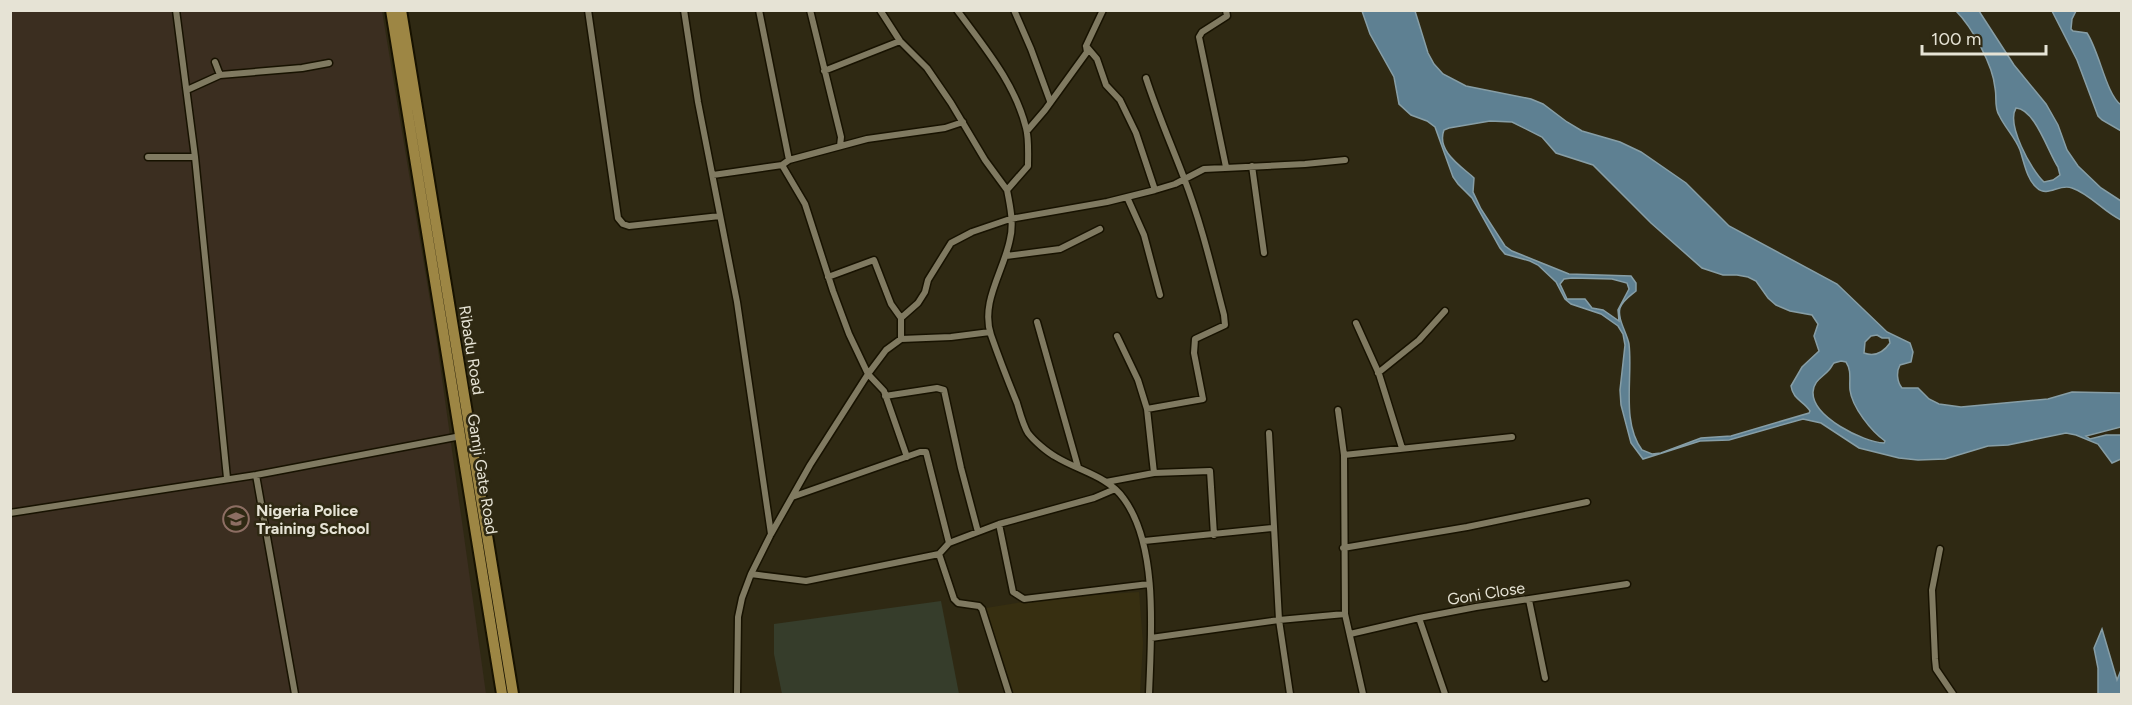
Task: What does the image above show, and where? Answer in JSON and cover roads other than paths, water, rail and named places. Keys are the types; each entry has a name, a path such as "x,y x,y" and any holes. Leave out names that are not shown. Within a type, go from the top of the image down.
{"main road":[{"name":"Gamji Gate Road","path":"391,10 453,355 461,436 502,694"},
{"name":"Ribadu Road","path":"401,10 453,355 513,694"}],"street":[{"path":"176,10 195,157 226,478"},
{"path":"588,10 618,218 628,226 720,216"},
{"path":"684,10 698,102 737,302 771,534"},
{"path":"759,10 789,160"},
{"path":"810,10 840,136 840,146"},
{"path":"880,10 900,41 927,68 985,160 1007,190 1011,236 988,308 990,332 1028,432 1055,457 1078,467 1115,489 1134,515 1143,542 1149,584 1151,638 1149,694"},
{"path":"957,10 1013,92 1027,131 1028,166 1007,190"},
{"path":"1014,10 1050,101"},
{"path":"1027,131 1046,110 1050,101 1087,52 1086,46 1103,10"},
{"path":"1226,10 1227,16 1202,32 1199,37 1226,167"},
{"path":"824,71 900,41"},
{"path":"1086,46 1097,59 1106,85 1120,100 1136,133 1155,190"},
{"path":"215,62 220,75"},
{"path":"187,90 220,75 302,68 329,63"},
{"path":"1146,78 1206,244 1225,325 1195,339 1194,353 1203,399 1147,409"},
{"path":"713,175 783,165 789,160 867,139 945,128 963,123"},
{"path":"148,158 195,157"},
{"path":"901,318 918,303 925,292 928,280 951,243 972,232 1010,219 1068,210 1155,190 1175,184 1204,170 1345,160"},
{"path":"783,165 806,204 828,277 849,334 868,374 884,391 907,457"},
{"path":"1252,166 1264,253"},
{"path":"1127,197 1144,235 1160,295"},
{"path":"1006,256 1060,249 1100,229"},
{"path":"828,277 874,260 891,304 901,318 901,339"},
{"path":"1378,373 1425,334 1444,310"},
{"path":"1037,322 1078,467"},
{"path":"1356,323 1378,373 1402,448"},
{"path":"736,694 738,617 751,574 792,497 868,374 886,350 901,339 951,338 990,332"},
{"path":"1117,336 1138,380 1147,409 1154,473"},
{"path":"885,396 937,388 944,390 978,532"},
{"path":"1338,410 1344,455 1345,614 1363,694"},
{"path":"1269,434 1279,620 1290,694"},
{"path":"10,513 256,475 461,436"},
{"path":"1344,455 1512,437"},
{"path":"792,497 920,452 926,452 950,543"},
{"path":"1106,482 1154,473 1210,471 1214,535"},
{"path":"256,475 295,694"},
{"path":"751,574 806,581 939,554 950,543 999,524 1094,498 1115,489"},
{"path":"1343,548 1467,526 1587,501"},
{"path":"999,524 1013,592 1024,599 1149,584"},
{"path":"1143,542 1273,528"},
{"path":"1940,549 1932,590 1935,659 1936,669 1953,694"},
{"path":"939,554 954,599 958,603 976,605 982,609 1009,694"},
{"name":"Goni Close","path":"1350,634 1419,618 1627,584"},
{"path":"1529,600 1545,678"},
{"path":"1151,638 1279,620 1345,614"},
{"path":"1419,618 1445,694"}],"water":[{"path":"1362,11 1415,11 1428,53 1443,74 1466,86 1531,99 1543,104 1582,131 1620,142 1641,152 1686,183 1729,226 1837,284 1887,332 1910,343 1913,352 1911,362 1900,365 1898,371 1898,380 1902,388 1918,388 1929,399 1939,404 1961,407 2048,399 2072,392 2121,393 2121,427 2086,436 2090,439 2106,435 2121,435 2121,459 2112,463 2098,444 2066,433 2008,445 1988,446 1945,459 1899,458 1859,448 1821,423 1803,419 1729,440 1700,441 1643,459 1631,443 1621,405 1620,390 1625,345 1623,334 1618,326 1601,314 1571,304 1565,299 1556,282 1538,265 1505,254 1472,198 1453,177 1435,127 1411,115 1399,104 1394,77 1370,34","holes":["1490,121 1512,122 1542,137 1556,153 1593,165 1651,223 1702,268 1723,275 1748,277 1756,281 1776,305 1790,311 1812,315 1818,324 1814,336 1819,351 1802,367 1791,386 1792,391 1808,408 1809,413 1731,436 1701,438 1661,453 1652,454 1642,450 1632,426 1629,399 1629,344 1619,312 1627,298 1636,291 1636,283 1631,276 1569,274 1505,246 1473,192 1474,178 1451,157 1443,145 1444,130","1564,279 1612,279 1627,283 1629,289 1618,310 1619,321 1603,310 1592,308 1585,299 1567,299 1560,284","1871,336 1889,338 1890,343 1878,353 1872,355 1864,353 1865,342","1846,362 1854,404 1868,425 1885,441 1884,443 1864,438 1840,426 1829,419 1815,401 1813,392 1815,385 1834,363"]},
{"path":"1956,11 1979,11 2014,65 2046,104 2058,125 2067,150 2078,166 2101,188 2121,201 2121,220 2085,194 2072,188 2063,187 2045,192 2034,185 2028,176 2018,145 1997,112 1996,91 1986,58 1975,36","holes":["2016,108 2023,110 2035,123 2058,167 2060,175 2053,180 2044,182 2021,146 2014,125 2014,115"]},
{"path":"2052,11 2076,11 2071,29 2087,33 2092,41 2111,92 2121,105 2121,131 2098,116 2077,60"},
{"path":"2102,629 2117,680 2121,670 2121,694 2098,694 2098,668 2094,648"}],"place":[{"name":"Nigeria Police Training School","path":"236,519"}]}
